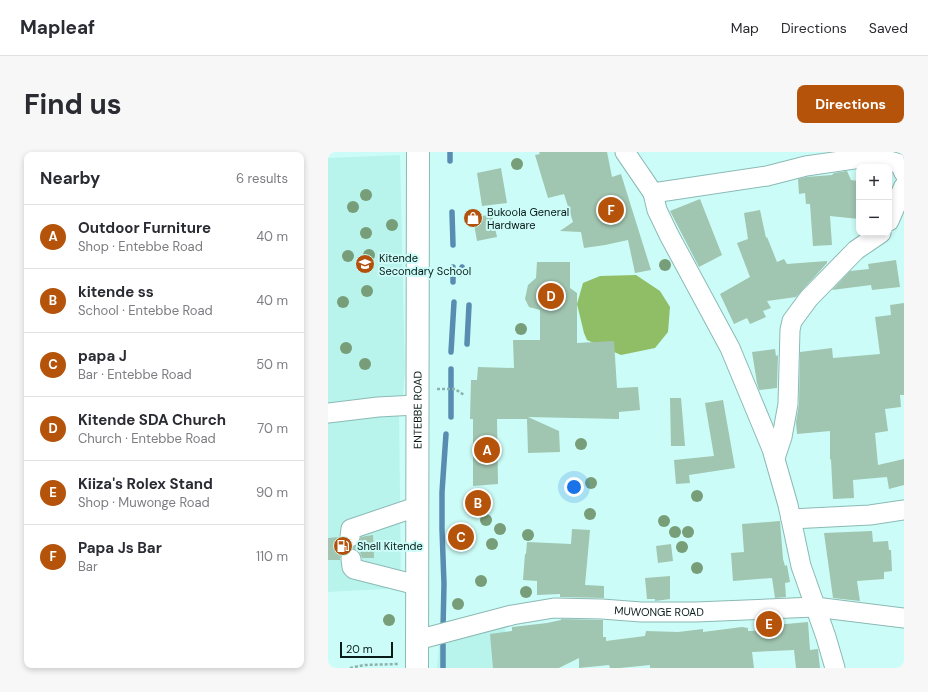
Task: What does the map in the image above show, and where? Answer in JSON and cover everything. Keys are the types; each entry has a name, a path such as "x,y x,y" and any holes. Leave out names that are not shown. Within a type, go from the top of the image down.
{"main road":[{"name":"ENTEBBE ROAD","path":"417,666 416,405 418,152"}],"street":[{"path":"625,152 653,193 657,210 669,235 730,348 750,394 775,458 801,566 826,637 835,668"},
{"path":"653,193 767,176 806,166 854,158 879,158 902,163"},
{"path":"892,214 904,186"},
{"path":"775,458 782,437 788,404 790,330 792,321 809,298 856,250 877,236"},
{"path":"328,412 416,405"},
{"path":"350,537 351,529 416,507"},
{"path":"790,519 870,515 904,510"},
{"path":"351,559 352,567 354,569 416,585"},
{"name":"MUWONGE ROAD","path":"417,640 512,615 554,608 602,609 641,612 696,612 815,607 904,618"}],"path":[{"path":"447,389 455,389 464,395"},
{"path":"350,668 364,665 417,666"}],"shaded area":[{"name":"Kitende Secondary School","path":"400,155 405,370 403,396 369,402 328,404 328,158"},
{"path":"399,413 401,588 328,592 328,421"},
{"path":"505,628 509,668 437,668 439,645"}],"green space":[{"path":"636,275 660,291 670,307 668,332 655,348 621,355 587,340 577,304 583,283 600,276"}],"building":[{"path":"539,152 607,152 612,177 621,174 651,270 635,273 628,240 584,248 581,232 560,231 573,222 564,194 548,198 535,155 540,154"},
{"path":"501,168 507,203 482,206 477,173"},
{"path":"847,171 851,180 856,181 856,219 830,216 832,245 813,246 810,204 806,204 805,193 799,194 798,179 832,175 834,173"},
{"path":"700,199 722,255 699,267 670,211"},
{"path":"760,210 766,238 767,237 777,262 784,259 787,264 827,261 827,263 796,297 767,301 771,308 763,311 766,317 750,324 747,318 734,324 720,294 750,277 737,243 748,239 744,213"},
{"path":"492,214 497,237 477,241 473,218"},
{"path":"896,260 900,287 872,290 871,285 832,290 850,271 869,269 868,264"},
{"path":"537,262 570,262 570,288 577,293 577,343 614,341 617,388 638,387 640,410 619,412 619,419 528,417 559,431 560,452 528,453 527,419 497,419 498,484 473,486 473,419 470,419 471,380 477,380 478,367 514,368 513,340 540,340 540,310 529,307 525,299 528,285 536,278"},
{"path":"904,303 904,395 900,395 901,407 885,409 888,431 875,433 878,465 904,459 904,485 889,489 887,477 853,480 854,498 833,499 831,459 830,460 830,431 797,434 796,422 799,404 800,352 832,348 833,358 880,354 875,317 891,315 890,305"},
{"path":"775,349 776,356 778,355 777,388 759,390 752,352"},
{"path":"670,398 681,398 685,446 671,446"},
{"path":"723,400 735,468 689,475 690,483 676,484 674,460 714,456 705,403"},
{"path":"780,521 783,559 785,566 787,565 790,582 785,583 786,597 775,598 772,578 733,581 731,553 744,552 742,524"},
{"path":"472,526 470,547 451,547 451,528"},
{"path":"572,529 590,530 585,585 604,586 604,598 560,597 560,594 537,595 537,581 523,580 527,542 571,544"},
{"path":"872,531 873,542 888,541 889,550 891,550 892,571 884,572 884,579 857,581 860,601 833,598 824,533"},
{"path":"373,535 374,558 362,558 360,552 350,548 344,550 341,554 340,560 328,560 328,538 339,537 343,546 349,548 358,544 361,537"},
{"path":"671,544 673,561 658,563 656,546"},
{"path":"670,576 670,599 655,601 655,599 647,599 645,578"},
{"path":"561,619 603,620 603,637 606,637 606,641 645,636 646,631 678,632 703,629 703,632 742,627 748,628 748,631 775,630 775,625 808,622 810,650 818,649 820,668 796,668 794,650 752,652 754,668 650,668 650,665 610,668 609,665 579,668 579,658 559,668 493,668 490,634 512,631 512,627 547,623"}],"waterway":[{"path":"450,152 450,161"},
{"path":"452,212 453,245"},
{"path":"453,267 453,282"},
{"path":"460,274 462,267"},
{"path":"451,352 454,302"},
{"path":"467,344 469,305"},
{"path":"451,369 451,417"},
{"path":"443,629 444,584 442,492 446,434"},
{"path":"443,645 443,668"}],"place":[{"name":"Papa Js Bar","path":"611,210"},
{"name":"Bukoola General Hardware","path":"473,218"},
{"name":"Kitende Secondary School","path":"365,264"},
{"name":"Kitende SDA Church","path":"551,296"},
{"name":"Outdoor Furniture","path":"487,450"},
{"name":"kitende ss","path":"478,503"},
{"name":"papa J","path":"461,537"},
{"name":"Shell Kitende","path":"343,546"},
{"name":"Kiiza's Rolex Stand","path":"769,624"}]}
